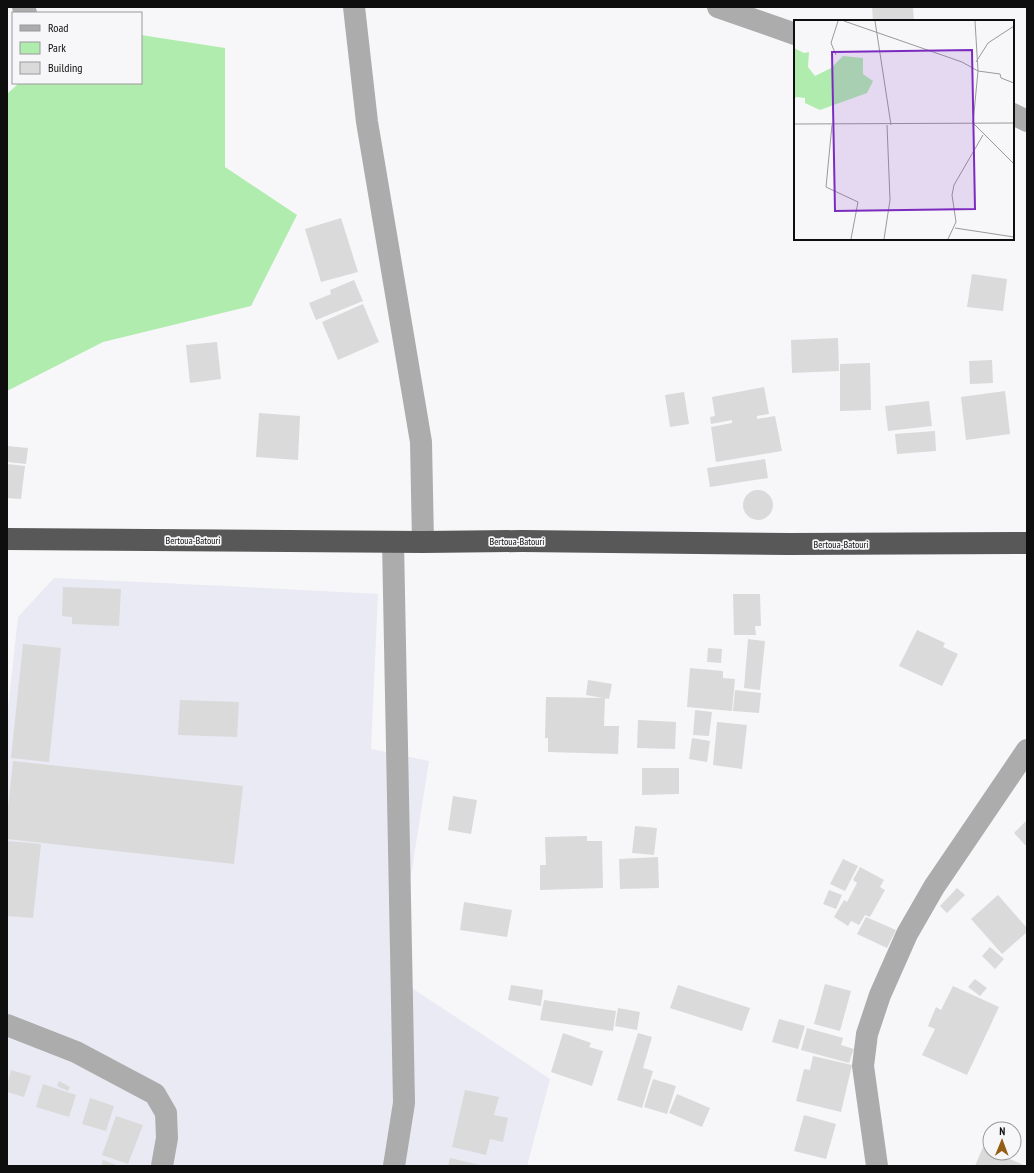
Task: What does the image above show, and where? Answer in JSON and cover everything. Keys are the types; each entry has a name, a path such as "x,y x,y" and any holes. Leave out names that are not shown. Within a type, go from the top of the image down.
{"highway":[{"name":"Bertoua-Batouri","path":"7,539 393,542 522,541 790,544 1027,543"}],"street":[{"path":"354,7 367,122 421,442 423,542"},
{"path":"718,7 794,34"},
{"path":"1014,114 1027,121"},
{"path":"393,542 404,1103 394,1166"},
{"path":"877,1166 864,1066 867,1034 880,995 907,934 934,887 1027,750"},
{"path":"7,1025 76,1052 155,1094 166,1112 167,1138 162,1166"}],"shaded area":[{"path":"54,578 378,594 371,749 429,761 395,977 550,1079 527,1166 7,1166 7,718 18,617"}],"green space":[{"path":"142,35 225,48 225,167 297,215 251,306 103,342 7,391 7,94 18,84 142,84"}],"building":[{"path":"872,7 913,7 914,20 873,20"},
{"path":"341,218 358,272 321,282 305,229"},
{"path":"972,274 1007,279 1003,311 967,307"},
{"path":"354,280 363,301 316,320 309,303 331,294 330,290"},
{"path":"363,304 379,342 338,360 322,322"},
{"path":"838,338 839,371 792,373 791,340"},
{"path":"217,342 221,379 190,383 186,345"},
{"path":"992,360 993,383 970,384 969,361"},
{"path":"870,363 871,410 840,411 840,364"},
{"path":"764,387 769,414 757,416 757,419 775,416 782,451 716,462 711,427 732,423 732,420 711,424 710,417 715,416 712,397"},
{"path":"1005,391 1010,434 966,440 961,397"},
{"path":"684,392 689,424 670,427 665,395"},
{"path":"929,401 932,426 888,431 885,406"},
{"path":"259,413 300,416 298,460 256,457"},
{"path":"935,431 936,451 897,454 895,434"},
{"path":"7,446 28,448 26,464 7,462"},
{"path":"765,459 768,478 710,487 707,468"},
{"path":"7,464 25,466 21,499 7,498"},
{"path":"758,490 769,494 773,505 769,516 758,520 747,516 743,505 747,494"},
{"path":"63,587 121,589 119,626 72,624 72,617 62,616"},
{"path":"733,594 760,594 761,626 755,626 756,635 734,635"},
{"path":"917,630 945,643 943,647 958,654 942,686 899,666"},
{"path":"748,639 765,641 760,690 744,688"},
{"path":"23,644 61,648 49,762 11,758"},
{"path":"708,648 722,649 721,663 707,662"},
{"path":"690,668 723,671 723,678 735,679 732,711 687,707"},
{"path":"588,680 612,684 609,699 586,695"},
{"path":"735,690 761,693 759,713 733,711"},
{"path":"546,697 605,698 604,726 619,726 618,754 548,752 548,738 545,738"},
{"path":"180,700 239,702 237,737 178,735"},
{"path":"695,710 712,712 709,736 693,735"},
{"path":"638,720 676,722 675,749 637,748"},
{"path":"717,722 747,725 742,769 713,765"},
{"path":"692,738 710,741 707,762 689,759"},
{"path":"13,761 243,786 234,864 7,839 7,817"},
{"path":"642,768 679,768 679,794 642,795"},
{"path":"453,796 477,800 471,834 448,830"},
{"path":"1027,820 1027,847 1014,833"},
{"path":"635,826 657,828 654,855 632,853"},
{"path":"587,836 587,841 602,841 603,888 540,890 540,865 546,865 545,837"},
{"path":"7,841 41,844 33,918 7,916"},
{"path":"658,857 659,888 620,889 619,859"},
{"path":"843,859 858,866 845,891 830,884"},
{"path":"860,867 884,880 880,887 885,890 870,917 865,915 859,925 851,921 848,926 834,917 844,900 847,902 857,883 853,880"},
{"path":"957,888 965,895 947,913 940,906"},
{"path":"829,890 842,895 836,909 823,904"},
{"path":"998,895 1027,928 1027,932 1002,954 971,919"},
{"path":"464,902 512,910 507,937 460,930"},
{"path":"866,917 896,930 887,948 857,934"},
{"path":"990,947 1004,959 995,969 982,956"},
{"path":"975,979 987,988 980,996 968,987"},
{"path":"825,984 851,991 840,1031 814,1024"},
{"path":"511,985 543,990 541,1006 508,1000"},
{"path":"678,985 750,1008 742,1031 670,1008"},
{"path":"953,986 999,1007 967,1075 922,1055 935,1029 928,1026 936,1007 941,1010"},
{"path":"544,1000 616,1011 613,1031 540,1020"},
{"path":"618,1008 640,1012 637,1030 615,1026"},
{"path":"779,1019 805,1026 798,1049 772,1042"},
{"path":"807,1028 843,1038 841,1045 854,1049 849,1063 801,1050"},
{"path":"563,1033 591,1043 589,1047 603,1051 592,1086 551,1072"},
{"path":"638,1033 652,1037 643,1068 653,1071 642,1108 617,1100"},
{"path":"813,1056 852,1065 841,1112 796,1101 804,1069 810,1070"},
{"path":"11,1070 31,1076 24,1097 7,1092 7,1085"},
{"path":"653,1079 676,1086 667,1114 644,1107"},
{"path":"59,1081 70,1087 68,1091 57,1086"},
{"path":"43,1084 76,1095 69,1117 36,1107"},
{"path":"465,1090 499,1097 494,1115 508,1118 503,1142 490,1139 486,1155 452,1147"},
{"path":"677,1094 710,1108 702,1127 669,1113"},
{"path":"90,1098 114,1106 106,1131 82,1124"},
{"path":"804,1115 836,1124 826,1159 794,1151"},
{"path":"116,1116 143,1125 128,1164 102,1155"},
{"path":"982,1149 982,1161 1014,1161 1026,1166 975,1166"},
{"path":"450,1158 480,1165 480,1166 448,1166"},
{"path":"103,1160 119,1166 101,1166"}]}
